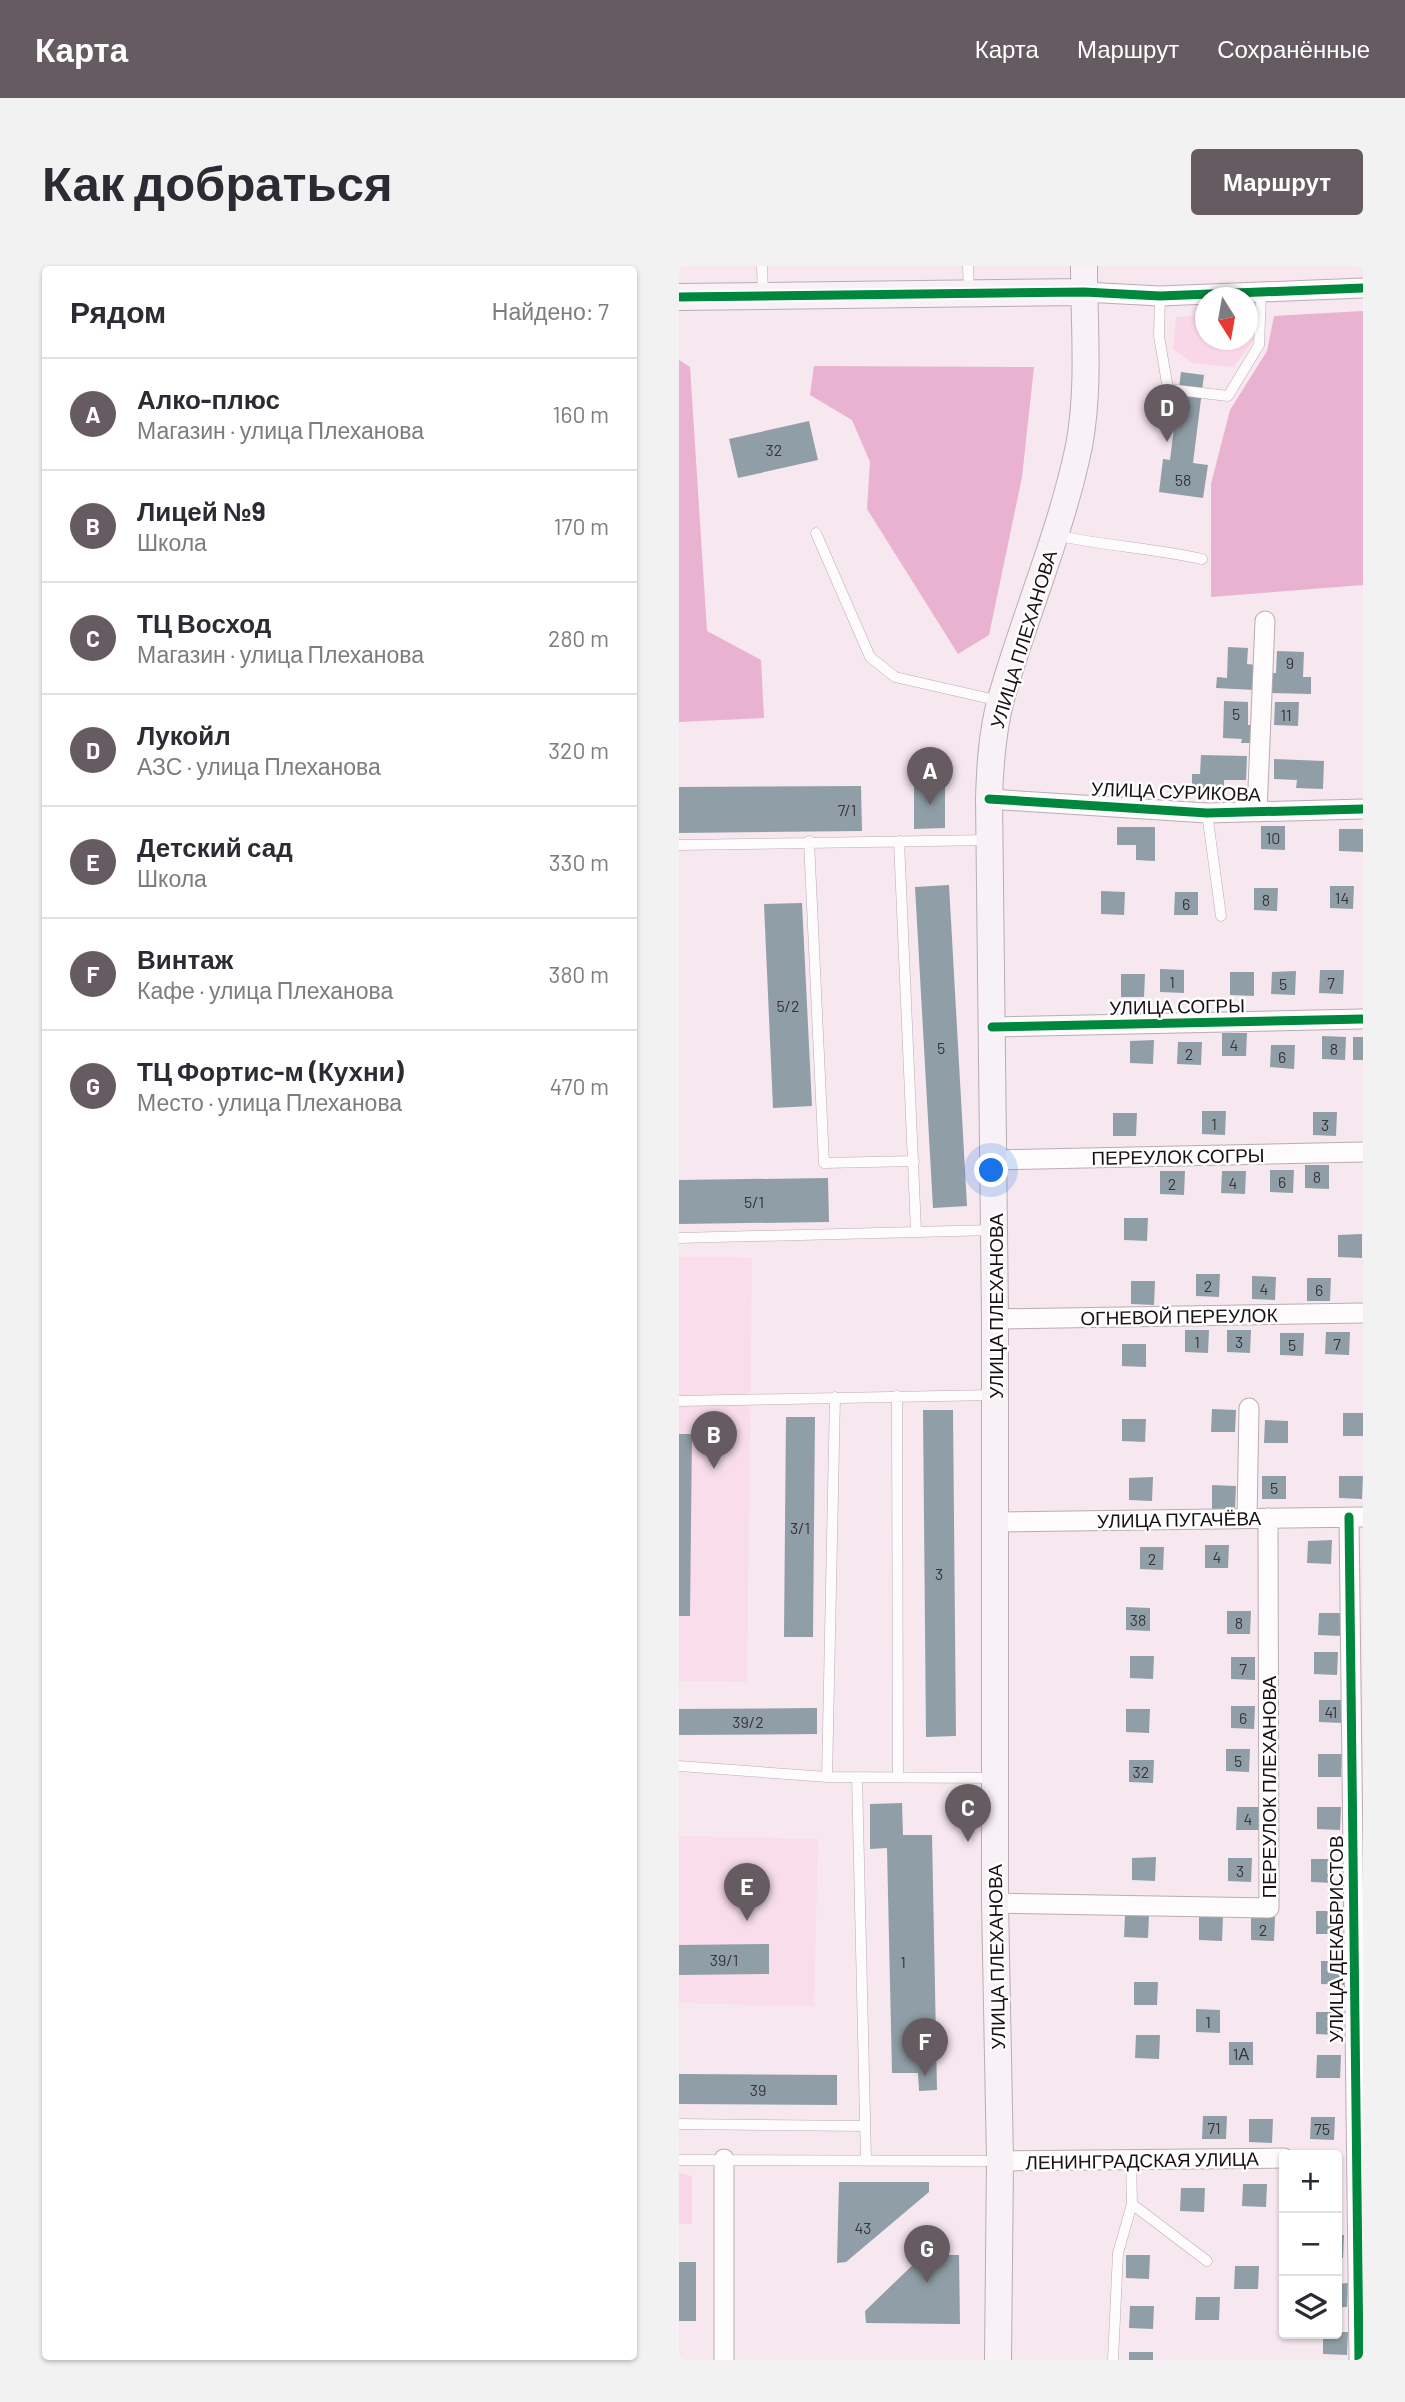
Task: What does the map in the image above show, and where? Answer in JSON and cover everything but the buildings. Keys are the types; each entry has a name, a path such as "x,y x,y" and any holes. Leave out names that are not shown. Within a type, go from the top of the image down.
{"main road":[{"name":"УЛИЦА ПЛЕХАНОВА","path":"998,2360 1000,2161 995,1903 995,1319 989,799 991,755 1001,701 1055,535 1079,445 1086,379 1084,266"},
{"path":"679,296 1084,292"}],"street":[{"path":"1084,292 1160,296 1363,288"},
{"path":"1258,812 1265,621"},
{"name":"УЛИЦА СУРИКОВА","path":"989,799 1207,813 1363,809"},
{"name":"УЛИЦА СОГРЫ","path":"992,1027 1363,1019"},
{"name":"ПЕРЕУЛОК СОГРЫ","path":"993,1160 1363,1152"},
{"name":"ОГНЕВОЙ ПЕРЕУЛОК","path":"995,1319 1363,1313"},
{"path":"1247,1518 1249,1408"},
{"name":"УЛИЦА ПУГАЧЁВА","path":"995,1522 1356,1517"},
{"name":"УЛИЦА ДЕКАБРИСТОВ","path":"1356,1517 1351,2157 1359,2360"},
{"name":"ПЕРЕУЛОК ПЛЕХАНОВА","path":"995,1903 1269,1908 1268,1518"},
{"name":"ЛЕНИНГРАДСКАЯ УЛИЦА","path":"1000,2161 1279,2158"},
{"path":"724,2360 725,2159"}],"lane":[{"path":"762,266 763,296"},
{"path":"968,266 969,294"},
{"path":"1160,296 1159,336 1168,389 1228,396 1259,345 1261,294"},
{"path":"816,533 870,657 895,677 1001,701"},
{"path":"1055,535 1101,546 1160,550 1202,559"},
{"path":"1207,813 1221,916"},
{"path":"679,845 809,841 989,841"},
{"path":"809,841 824,1163 915,1161"},
{"path":"899,841 916,1231"},
{"path":"679,1238 994,1230"},
{"path":"679,1401 995,1395"},
{"path":"897,1396 898,1777"},
{"path":"827,1777 835,1398"},
{"path":"679,1766 827,1777 994,1778"},
{"path":"857,1777 866,2161"},
{"path":"679,2124 865,2126"},
{"path":"679,2160 1000,2161"},
{"path":"1113,2360 1118,2253 1132,2204 1131,2160"},
{"path":"1132,2204 1207,2261"}],"shaded area":[{"path":"1363,311 1363,585 1211,597 1211,484 1230,410 1267,351 1274,316"},
{"path":"1195,316 1195,350 1246,350 1233,367 1192,363 1173,349 1176,317"},
{"path":"679,360 690,367 707,631 761,660 764,718 679,722"},
{"path":"814,366 1034,367 1022,477 989,635 958,654 867,509 870,462 852,420 810,395"},
{"path":"679,1257 752,1258 747,1682 679,1681"},
{"path":"679,1836 818,1839 814,2006 679,2003"},
{"path":"679,2173 692,2176 692,2224 679,2224"}],"cycle path":[{"path":"679,297 1084,292 1160,296 1363,288"},
{"path":"989,799 1207,813 1363,809"},
{"path":"992,1027 1363,1019"},
{"path":"1349,1517 1359,2360"}],"place":[{"name":"Лукойл","path":"1167,442"},
{"name":"Алко-плюс","path":"930,805"},
{"name":"Лицей №9","path":"714,1469"},
{"name":"ТЦ Восход","path":"968,1842"},
{"name":"Детский сад","path":"747,1921"},
{"name":"Винтаж","path":"925,2076"},
{"name":"ТЦ Фортис-м (Кухни)","path":"927,2283"}]}
